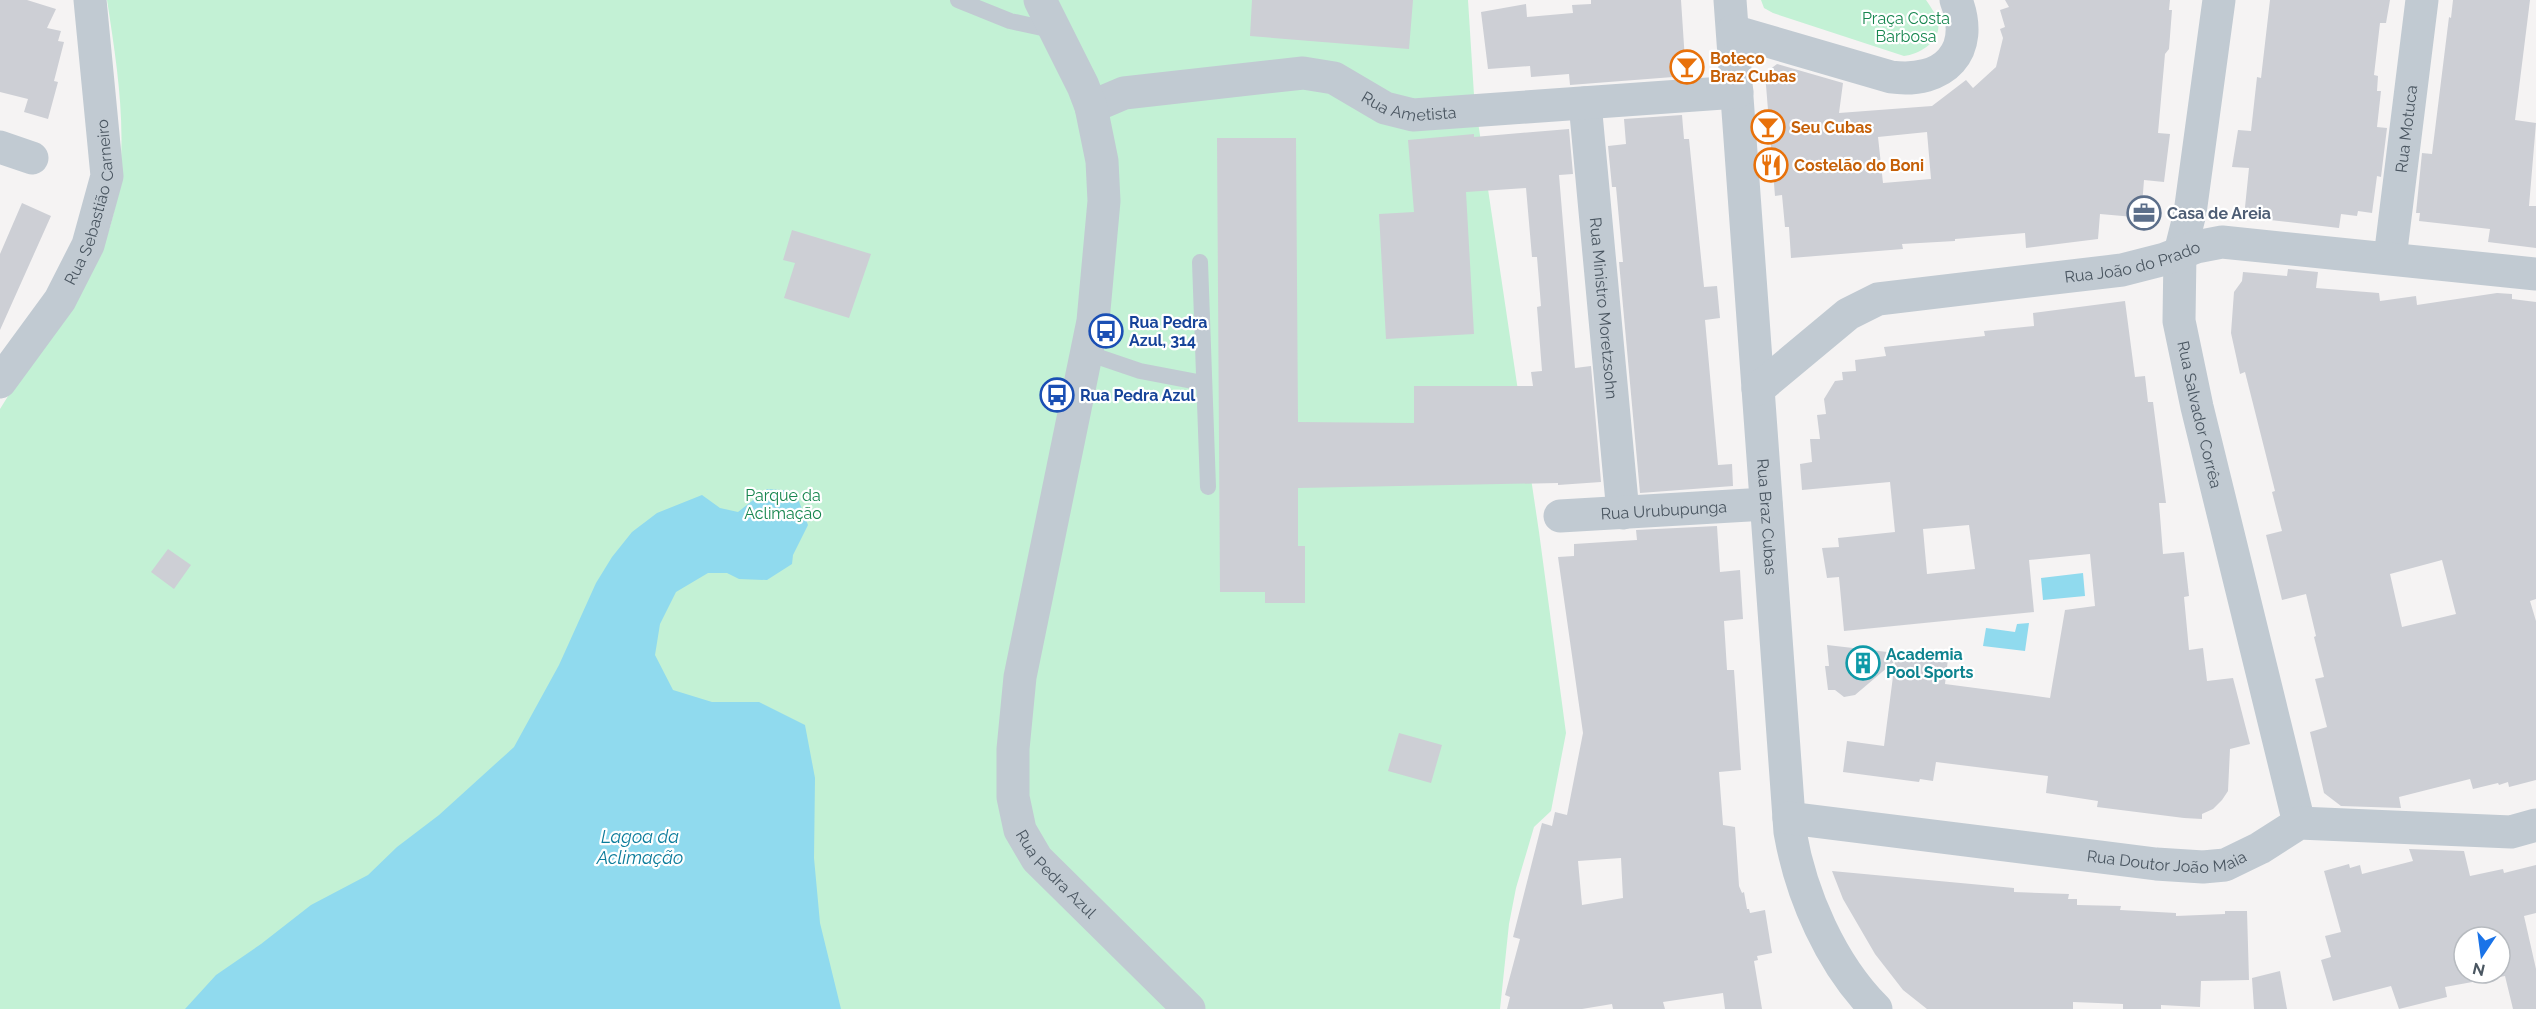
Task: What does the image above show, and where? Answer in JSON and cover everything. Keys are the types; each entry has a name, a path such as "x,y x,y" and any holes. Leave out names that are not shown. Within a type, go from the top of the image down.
{"street":[{"name":"Rua Sebastião Carneiro","path":"0,382 60,300 88,245 107,176 90,0"},
{"name":"Rua Pedra Azul","path":"1040,0 1091,107 1102,161 1104,201 1094,310 1087,353 1020,677 1013,749 1012,797 1020,830 1037,859 1189,1009"},
{"path":"1732,15 1891,77 1906,79 1929,75 1947,66 1960,47 1964,27 1956,0"},
{"name":"Rua Salvador Corrêa","path":"2219,0 2190,213 2180,253 2178,297 2182,345 2299,823"},
{"name":"Rua Motuca","path":"2390,258 2422,0"},
{"name":"Rua Braz Cubas","path":"1732,15 1789,818 1794,853 1802,884 1818,920 1841,963 1876,1009"},
{"name":"Rua Ametista","path":"1091,107 1124,93 1303,73 1334,78 1385,108 1406,115 1737,92"},
{"name":"Rua Ministro Moretzsohn","path":"1585,103 1623,513"},
{"path":"0,147 33,158"},
{"name":"Rua João do Prado","path":"1758,388 1848,314 1878,299 2122,270 2202,245 2222,242 2536,274"},
{"name":"Rua Urubupunga","path":"1560,516 1766,504"},
{"name":"Rua Doutor João Maia","path":"1789,818 2156,864 2203,867 2225,865 2260,848 2299,823"},
{"path":"2299,823 2511,832 2536,825"}],"lane":[{"path":"958,0 1010,21 1056,31"},
{"path":"1200,262 1208,487"},
{"path":"1087,353 1140,371 1203,383"}],"green space":[{"name":"Parque da Aclimação","path":"107,0 1468,0 1474,95 1539,532 1566,733 1551,811 1534,827 1516,888 1509,924 1500,1009 0,1009 0,409 106,239 114,210 119,181 121,120 116,60"},
{"name":"Praça Costa Barbosa","path":"1761,0 1926,0 1938,21 1937,35 1923,49 1904,56 1773,13 1764,8"}],"water":[{"name":"Lagoa da Aclimação","path":"767,489 795,491 808,525 793,555 792,564 767,580 739,579 727,573 708,573 676,592 660,624 655,655 673,690 712,702 759,702 805,725 815,778 814,858 820,923 841,1009 185,1009 216,975 311,905 368,875 397,847 439,815 514,747 559,665 596,583 612,557 632,532 657,513 702,495 720,508 738,512"},
{"path":"2083,573 2085,596 2043,600 2041,578"},
{"path":"2029,623 2025,651 1983,646 1986,628 2015,632 2017,624"}],"building":[{"path":"0,0 27,0 56,9 47,28 61,31 58,41 64,42 54,81 58,82 48,119 24,112 28,99 0,92"},
{"path":"1252,0 1413,0 1409,49 1250,36"},
{"path":"1591,0 1681,0 1686,76 1570,85 1569,74 1531,77 1530,66 1488,69 1481,12 1526,4 1527,17 1573,13 1572,5 1591,4"},
{"path":"2005,0 2170,0 2169,10 2172,10 2169,49 2165,54 2158,133 2170,134 2164,182 2144,180 2142,206 2135,205 2134,217 2100,214 2098,239 2026,248 2025,233 1902,244 1903,249 1791,258 1789,227 1785,227 1782,195 1775,196 1765,73 1777,64 1843,83 1839,113 1932,106 1966,80 1973,88 1996,67 2003,38 2000,29 2005,27 2000,10 2009,7","holes":["1927,132 1931,179 1883,183 1878,137"]},
{"path":"2270,0 2390,0 2386,23 2380,23 2374,75 2378,76 2377,91 2381,91 2377,127 2387,128 2381,177 2377,176 2372,213 2358,211 2357,216 2341,214 2339,228 2244,217 2249,168 2232,167 2238,130 2251,131 2257,77 2261,78"},
{"path":"2453,0 2530,0 2515,120 2536,123 2529,206 2536,206 2536,248 2488,242 2490,229 2419,221 2420,213 2416,213 2422,153 2432,154"},
{"path":"1682,115 1684,139 1689,139 1704,287 1717,286 1720,318 1705,320 1718,465 1732,464 1733,486 1640,493 1619,262 1623,262 1616,187 1612,187 1608,146 1626,144 1624,119"},
{"path":"1569,129 1573,174 1559,175 1575,368 1591,366 1601,482 1558,485 1558,483 1298,488 1298,546 1305,546 1305,603 1265,603 1265,592 1220,592 1217,138 1296,138 1298,422 1414,423 1414,386 1533,386 1531,372 1542,371 1537,307 1541,306 1537,257 1532,257 1526,188 1466,192 1474,334 1386,339 1379,214 1414,212 1408,140"},
{"path":"22,203 51,216 0,330 0,254"},
{"path":"792,230 871,254 849,318 784,298 795,263 783,260"},
{"path":"2288,269 2318,272 2316,288 2379,293 2380,301 2416,296 2417,305 2497,293 2512,294 2512,299 2536,302 2536,599 2530,601 2536,621 2536,780 2509,787 2508,782 2473,789 2470,779 2399,797 2401,808 2341,806 2324,793 2310,732 2327,727 2315,679 2324,677 2314,637 2316,636 2306,594 2282,600 2266,535 2282,531 2272,492 2275,491 2245,372 2240,374 2231,333 2234,292 2242,281 2243,272 2287,276","holes":["2442,560 2456,614 2402,627 2390,574"]},
{"path":"2125,301 2135,377 2145,376 2148,402 2153,402 2166,503 2159,503 2163,554 2184,552 2189,596 2184,597 2189,650 2203,648 2207,681 2233,678 2250,744 2230,749 2228,791 2213,809 2202,814 2202,819 2097,807 2098,801 2046,793 2048,776 1936,762 1933,781 1920,779 1919,782 1843,772 1847,741 1884,746 1895,661 1855,695 1844,697 1835,690 1828,690 1825,666 1829,666 1827,645 1948,659 1945,684 2050,698 2065,610 2095,606 2090,554 2029,560 2034,612 1844,631 1839,577 1827,578 1822,548 1839,547 1838,538 1895,532 1890,482 1802,490 1800,464 1812,462 1810,439 1820,439 1817,415 1826,414 1824,399 1835,381 1843,380 1842,372 1856,371 1855,360 1886,356 1884,347 1985,336 1984,331 2034,326 2033,313","holes":["1969,525 1975,569 1927,574 1923,529"]},
{"path":"1717,526 1720,572 1740,570 1743,619 1724,621 1727,670 1734,670 1741,770 1719,772 1723,825 1735,827 1739,886 1742,893 1744,892 1750,913 1765,910 1772,953 1757,956 1758,960 1754,961 1762,1009 1725,1009 1723,993 1663,1002 1665,1009 1613,1009 1612,1004 1582,1009 1507,1009 1510,997 1505,995 1520,939 1513,937 1542,823 1552,826 1555,812 1567,815 1583,733 1558,557 1574,556 1574,544 1637,540 1636,530","holes":["1621,858 1623,898 1582,905 1578,861"]},
{"path":"168,549 191,565 174,589 151,572"},
{"path":"1399,733 1442,745 1431,783 1388,771"},
{"path":"2409,849 2464,851 2470,876 2503,869 2504,873 2536,865 2536,913 2524,916 2536,969 2536,1009 2513,1009 2507,985 2512,985 2512,925 2452,925 2452,985 2456,985 2445,987 2447,997 2399,1009 2391,986 2333,1001 2321,960 2331,957 2325,936 2341,932 2324,871 2349,864 2350,868 2360,865 2362,874 2413,861"},
{"path":"1832,871 2014,888 2014,892 2069,894 2068,899 2077,899 2077,905 2121,906 2120,910 2176,913 2176,916 2247,911 2249,980 2201,981 2200,1007 2161,1005 2161,1009 2123,1009 2123,1004 2073,1002 2073,1009 1927,1009 1903,990 1875,954 1843,899"},
{"path":"2280,971 2287,1009 2254,1009 2252,978"}],"place":[{"name":"Boteco Braz Cubas","path":"1687,67"},
{"name":"Seu Cubas","path":"1768,127"},
{"name":"Costelão do Boni","path":"1771,165"},
{"name":"Casa de Areia","path":"2144,213"},
{"name":"Rua Pedra Azul, 314","path":"1106,331"},
{"name":"Rua Pedra Azul","path":"1057,395"},
{"name":"Academia Pool Sports","path":"1863,663"}]}
